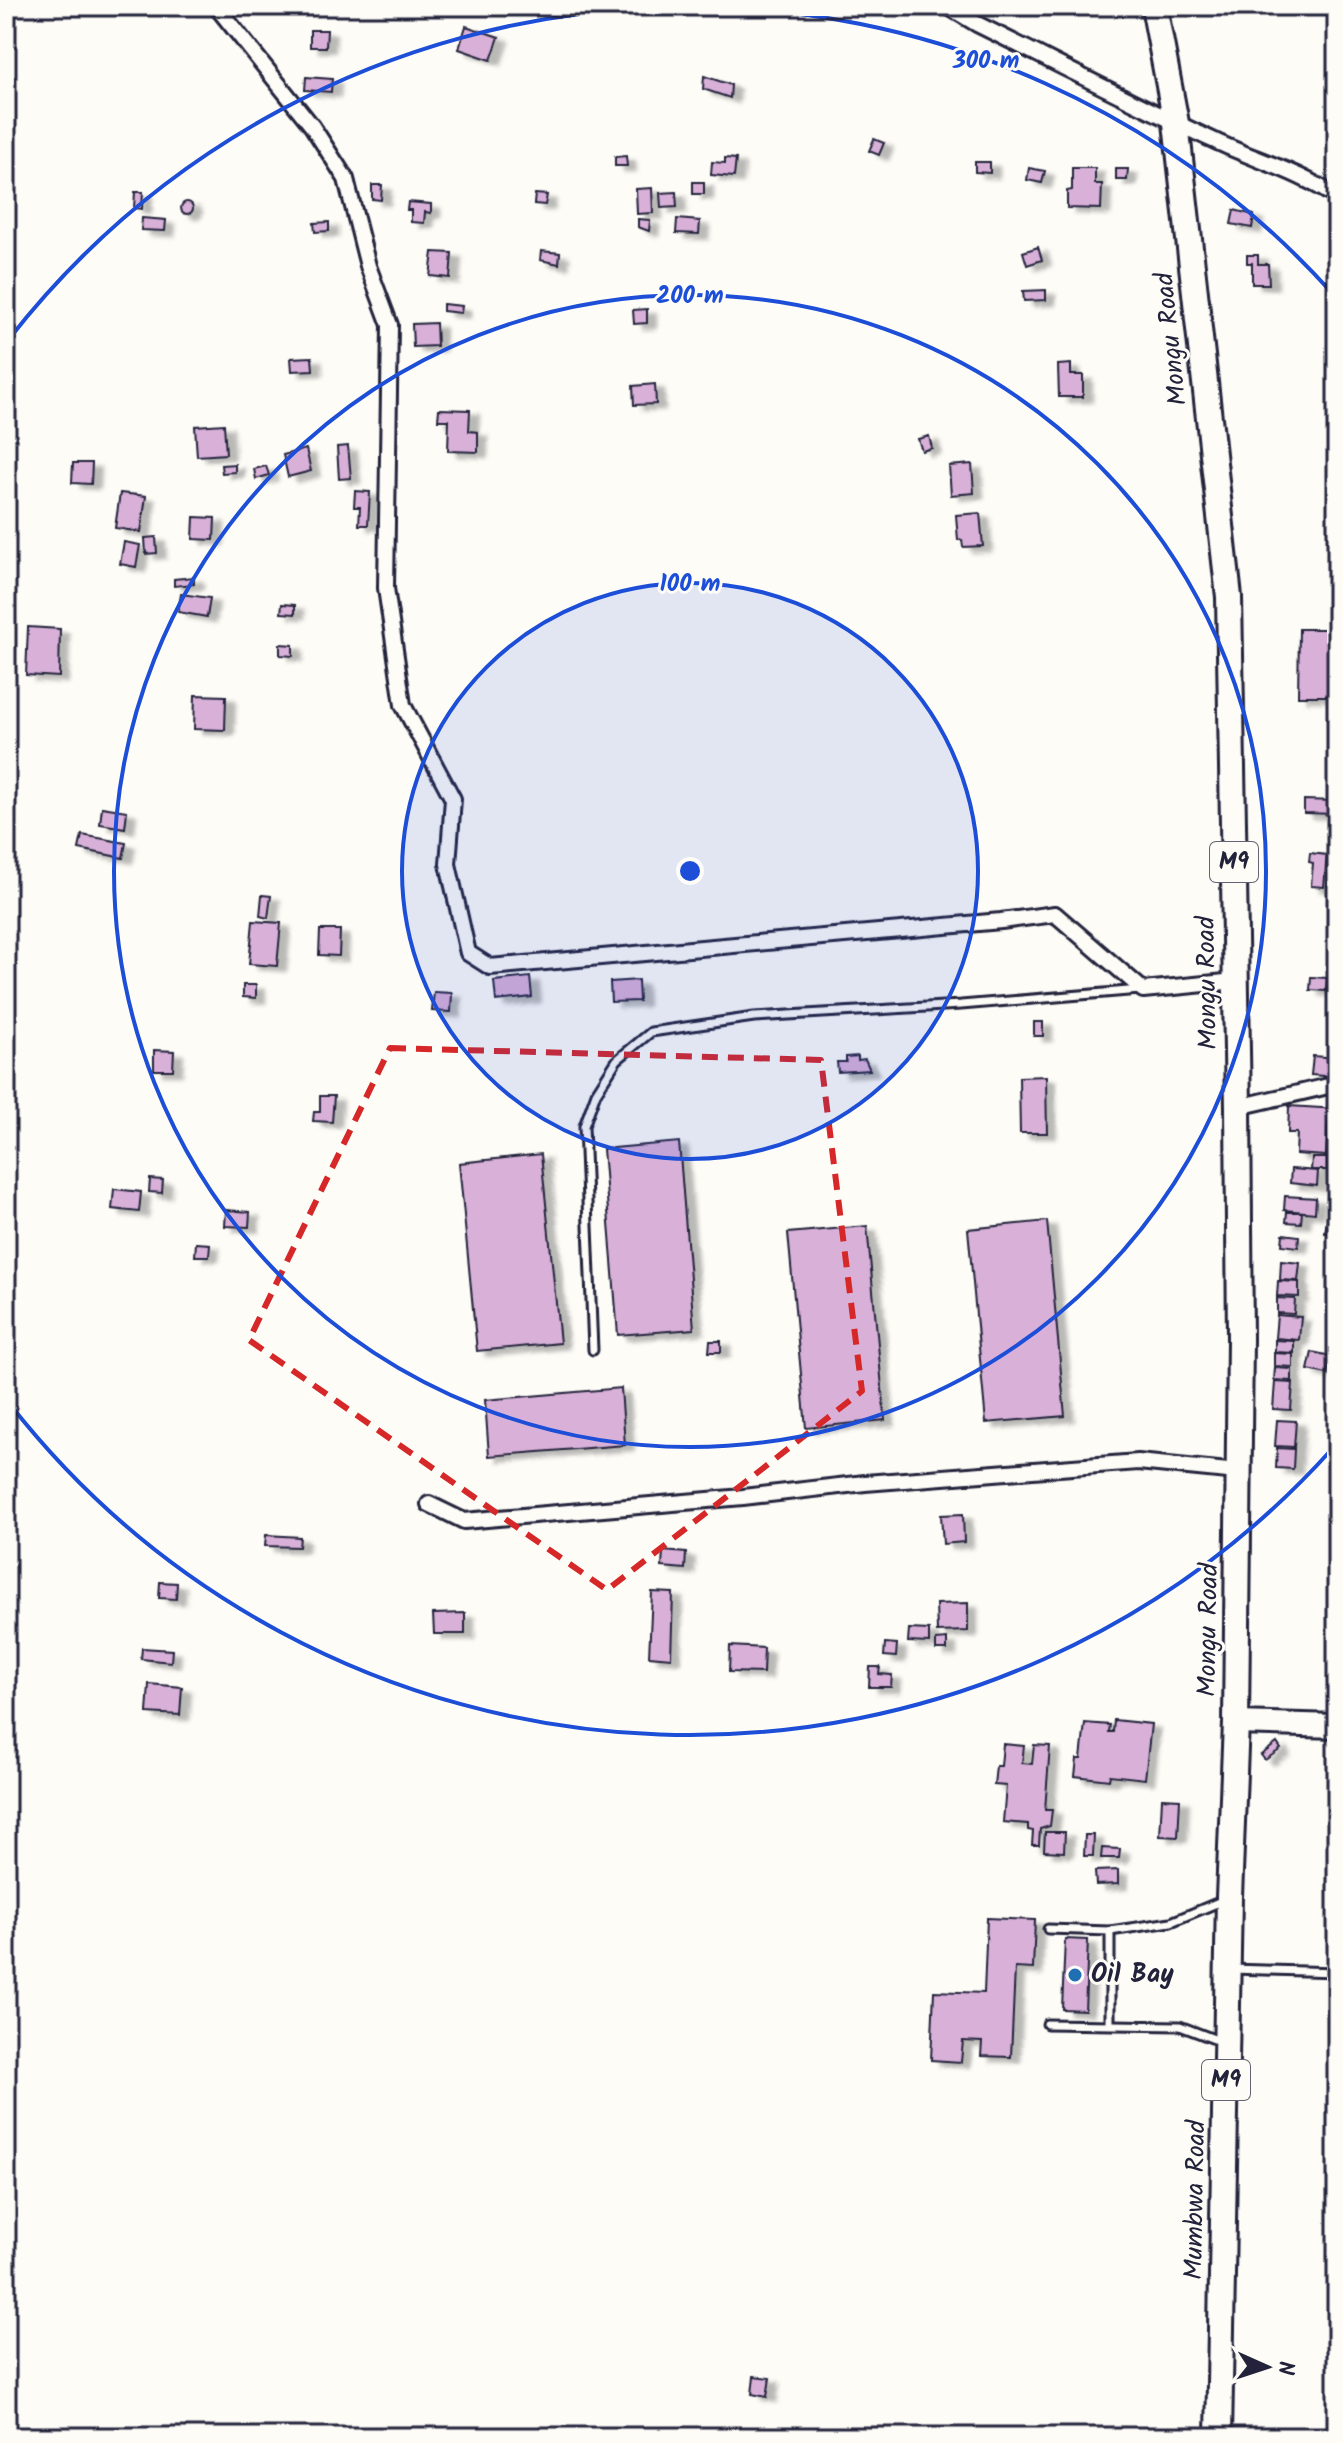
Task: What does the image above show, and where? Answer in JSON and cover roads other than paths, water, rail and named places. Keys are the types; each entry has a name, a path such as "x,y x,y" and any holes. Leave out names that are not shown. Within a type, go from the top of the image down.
{"main road":[{"name":"Mongu Road","path":"1154,6 1176,123 1229,597 1238,1107 1236,1723"},
{"path":"1236,1723 1337,1726"},
{"name":"Mumbwa Road","path":"1219,2437 1229,1897 1236,1723"}],"street":[{"path":"216,6 312,126 346,179 368,266 390,325 386,588 403,705 453,799 448,864 468,953 490,967 1055,914 1143,990 1236,981"},
{"path":"947,6 1176,123 1246,156 1283,169 1337,198"},
{"path":"1238,1107 1337,1084"},
{"path":"429,1504 464,1521 743,1497 865,1483 1138,1462 1238,1472"}],"lane":[{"path":"593,1350 584,1126 596,1093 617,1060 651,1032 754,1017 1143,990"},
{"path":"1048,1929 1110,1931 1171,1922 1229,1897"},
{"path":"1110,1931 1110,2024"},
{"path":"1228,1969 1337,1972"},
{"path":"1047,2024 1180,2026 1227,2044"}],"place":[{"name":"Oil Bay","path":"1075,1975"}]}
